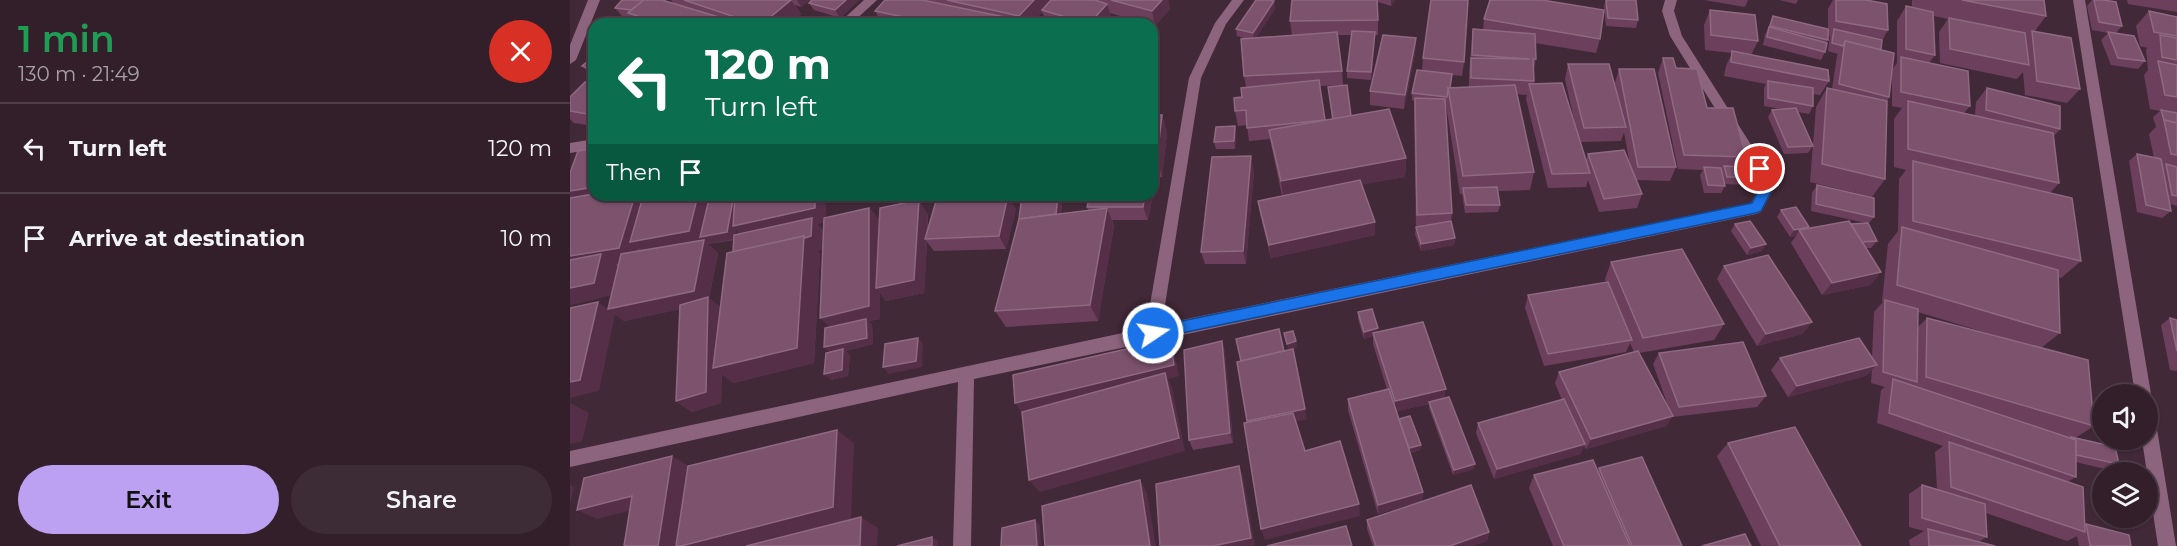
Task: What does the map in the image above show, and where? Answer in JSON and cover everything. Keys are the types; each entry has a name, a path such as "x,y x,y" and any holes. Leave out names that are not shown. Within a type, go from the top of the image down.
{"street":[{"path":"570,60 594,0"},
{"path":"851,18 871,0"},
{"path":"1153,333 1195,78 1221,23 1238,0"},
{"path":"570,459 1153,333 1756,208 1769,184 1676,36 1668,10 1671,0"},
{"path":"2079,0 2141,384"},
{"path":"570,148 588,145"},
{"path":"962,546 966,375"},
{"path":"2154,450 2170,518 2167,546"}],"building":[{"path":"622,0 644,0 631,10 615,8"},
{"path":"644,0 662,0 722,18 644,18 628,13"},
{"path":"684,0 791,0 769,18 738,18"},
{"path":"812,0 846,0 835,10 809,3"},
{"path":"885,0 922,0 1009,18 908,18 875,11"},
{"path":"947,0 1034,0 1019,16"},
{"path":"1051,0 1095,0 1107,4 1094,18 1069,18 1042,10"},
{"path":"1111,0 1162,0 1152,11"},
{"path":"1256,0 1274,1 1253,33 1236,29"},
{"path":"1292,0 1377,0 1378,20 1290,21"},
{"path":"1431,0 1468,0 1464,62 1423,58"},
{"path":"1490,0 1542,0 1604,10 1600,39 1484,19"},
{"path":"1606,0 1636,0 1638,20 1608,18"},
{"path":"1836,0 1866,0 1887,4 1888,30 1836,21"},
{"path":"1962,0 2044,0 2046,16"},
{"path":"2094,0 2116,2 2122,26 2099,22"},
{"path":"1906,6 1933,12 1935,55 1906,49"},
{"path":"1710,10 1755,15 1758,41 1711,35"},
{"path":"2149,11 2177,17 2177,36 2154,32"},
{"path":"1773,16 1828,29 1828,40 1770,26"},
{"path":"1949,18 2025,33 2029,65 1950,49"},
{"path":"1769,27 1827,43 1825,52 1767,37"},
{"path":"1473,29 1535,34 1534,81 1471,78 1471,58 1530,59 1472,55"},
{"path":"1834,29 1882,40 1881,50 1845,41 1843,46 1832,43"},
{"path":"1352,31 1375,32 1371,72 1347,71"},
{"path":"2032,31 2071,38 2080,89 2037,81"},
{"path":"1337,32 1342,71 1244,76 1241,39"},
{"path":"2108,32 2134,36 2145,61 2118,58"},
{"path":"1383,35 1416,38 1405,95 1370,91"},
{"path":"2160,35 2177,38 2177,60 2162,57"},
{"path":"1845,41 1894,53 1889,97 1839,84"},
{"path":"1732,51 1828,70 1829,81 1731,62"},
{"path":"1901,57 1968,71 1970,106 1901,92"},
{"path":"1663,58 1673,58 1676,68 1697,69 1707,108 1733,108 1746,157 1684,155"},
{"path":"2158,61 2177,65 2177,97 2165,95"},
{"path":"1568,64 1609,64 1626,127 1584,128"},
{"path":"1619,69 1654,69 1676,167 1638,167"},
{"path":"1417,70 1452,74 1447,97 1412,93"},
{"path":"1319,80 1325,120 1247,128 1246,110 1235,111 1234,98 1242,97 1241,88"},
{"path":"1768,81 1813,88 1813,106 1768,98"},
{"path":"585,82 588,83 588,114 570,111 570,97"},
{"path":"1562,83 1590,173 1552,174 1529,84"},
{"path":"1347,85 1351,116 1333,119 1328,87"},
{"path":"1515,85 1534,172 1463,176 1448,88"},
{"path":"1827,88 1887,101 1885,179 1822,164"},
{"path":"1987,88 2060,106 2060,129 1986,110"},
{"path":"1415,98 1445,99 1452,213 1417,215"},
{"path":"1908,101 2053,133 2059,183 1908,149"},
{"path":"1796,108 1813,146 1788,147 1772,110"},
{"path":"1389,109 1406,158 1281,181 1269,130"},
{"path":"2161,110 2177,113 2177,123 2164,120"},
{"path":"1158,115 1162,115 1158,149"},
{"path":"2164,120 2177,123 2177,155 2171,154"},
{"path":"1235,126 1234,141 1214,142 1216,127"},
{"path":"588,150 588,188 570,191 570,173 578,151"},
{"path":"1624,150 1642,194 1604,199 1588,154"},
{"path":"2137,154 2161,159 2171,211 2146,205"},
{"path":"1251,156 1243,251 1201,252 1212,157"},
{"path":"1913,161 2072,198 2081,261 1913,221"},
{"path":"2166,164 2177,167 2177,196 2172,195"},
{"path":"1724,166 1748,167 1751,177 1727,177"},
{"path":"1704,167 1721,168 1725,186 1708,185"},
{"path":"1360,180 1375,222 1269,245 1258,201"},
{"path":"1817,185 1874,198 1874,217 1816,204"},
{"path":"1497,187 1500,205 1466,205 1463,188"},
{"path":"588,195 588,201 633,201 619,248 570,256 570,198"},
{"path":"642,201 696,201 689,231 630,242"},
{"path":"709,201 733,201 727,232 700,237"},
{"path":"735,201 815,201 815,208 733,226"},
{"path":"919,201 914,280 876,288 880,208"},
{"path":"936,201 1007,201 999,236 925,239"},
{"path":"1021,201 1057,201 1056,214 1019,219"},
{"path":"1088,201 1144,201 1143,207 1087,207"},
{"path":"1796,207 1809,227 1794,230 1781,210"},
{"path":"869,208 869,306 820,318 824,218"},
{"path":"1107,208 1090,305 995,311 1019,219"},
{"path":"812,218 811,236 733,252 734,235"},
{"path":"1451,221 1455,238 1421,244 1416,227"},
{"path":"1750,221 1766,244 1751,248 1735,224"},
{"path":"1849,221 1881,272 1832,283 1799,230"},
{"path":"1868,223 1877,241 1862,242 1851,224"},
{"path":"1902,227 2058,270 2060,333 1897,285"},
{"path":"804,236 797,348 713,368 727,253"},
{"path":"704,240 694,291 608,309 621,254"},
{"path":"1682,249 1724,324 1643,338 1611,262"},
{"path":"601,254 594,283 570,288 570,260"},
{"path":"1768,255 1812,322 1766,334 1724,266"},
{"path":"1608,282 1632,340 1548,354 1528,295"},
{"path":"708,297 706,392 676,401 680,305"},
{"path":"1885,300 1918,309 1917,382 1883,372"},
{"path":"598,302 580,380 570,382 570,308"},
{"path":"1372,309 1378,328 1364,332 1358,312"},
{"path":"1927,318 2088,360 2092,425 1926,377"},
{"path":"2170,318 2177,320 2177,351"},
{"path":"866,319 867,338 824,347 825,328"},
{"path":"1423,322 1446,389 1395,401 1373,333"},
{"path":"1279,329 1284,351 1241,361 1236,339"},
{"path":"1293,331 1296,341 1287,344 1284,333"},
{"path":"918,338 916,361 883,367 885,344"},
{"path":"1859,338 1877,365 1797,386 1780,358"},
{"path":"1170,339 1174,365 1015,403 1013,375"},
{"path":"1222,341 1230,433 1189,440 1184,350"},
{"path":"1743,342 1766,396 1679,407 1659,353"},
{"path":"843,349 842,370 824,374 826,353"},
{"path":"1293,349 1305,409 1247,421 1237,362"},
{"path":"1638,351 1673,416 1591,439 1559,372"},
{"path":"1165,373 1179,438 1029,480 1022,412"},
{"path":"1893,379 2076,440 2076,477 1889,413"},
{"path":"1389,389 1423,492 1378,505 1348,399"},
{"path":"1449,397 1475,464 1454,470 1429,402"},
{"path":"1564,399 1585,444 1497,469 1478,423"},
{"path":"1293,413 1305,451 1340,441 1359,504 1261,529 1244,423"},
{"path":"1410,416 1421,445 1409,448 1399,419"},
{"path":"1795,427 1861,546 1780,546 1728,443"},
{"path":"837,430 833,507 676,546 688,466"},
{"path":"2071,438 2092,442 2092,450 2116,450 2119,462 2076,455 2076,440"},
{"path":"1949,442 2083,487 2085,532 1951,487"},
{"path":"672,456 658,546 624,546 632,496 577,510 584,478"},
{"path":"1642,457 1682,546 1632,546 1599,468"},
{"path":"1593,460 1630,546 1564,546 1534,475"},
{"path":"1239,466 1251,538 1213,546 1160,546 1156,484"},
{"path":"1140,480 1150,546 1045,546 1042,506"},
{"path":"1471,485 1489,532 1450,546 1376,546 1367,520"},
{"path":"1922,485 1985,504 1987,537 1922,518"},
{"path":"861,517 860,546 746,546"},
{"path":"1035,520 1037,546 1001,546 1002,528"},
{"path":"2086,524 2092,526 2092,528 2129,535 2131,546 2093,546 2090,545"},
{"path":"1346,526 1352,546 1267,546"},
{"path":"1928,529 1995,546 1929,546"},
{"path":"1745,534 1751,546 1702,546"},
{"path":"932,537 932,546 897,546"}],"route":[{"path":"1153,333 1756,208 1769,184 1760,169"}]}
